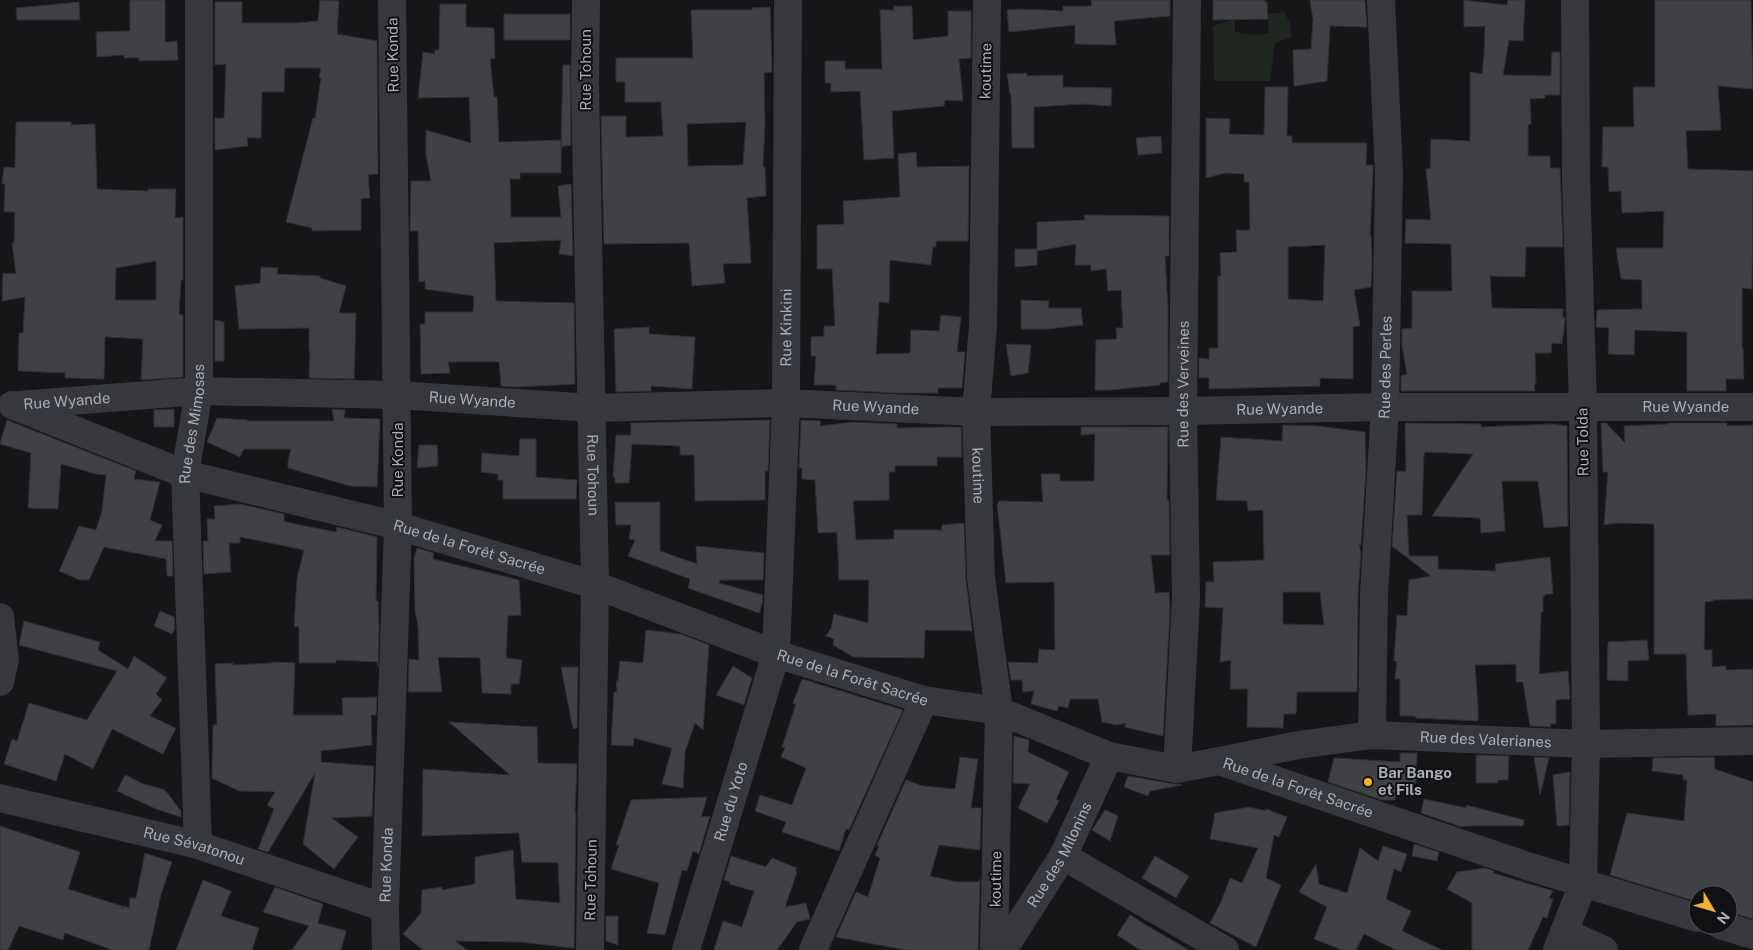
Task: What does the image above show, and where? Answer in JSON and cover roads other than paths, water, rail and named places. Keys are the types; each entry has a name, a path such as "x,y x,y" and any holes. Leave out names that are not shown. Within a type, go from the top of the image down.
{"street":[{"name":"Rue des Mimosas","path":"198,845 185,474 199,391 199,0"},
{"name":"Rue Konda","path":"386,950 385,908 398,526 392,0"},
{"name":"Rue Tohoun","path":"586,0 585,84 595,585 590,950"},
{"name":"Rue Kinkini","path":"776,654 786,403 788,0"},
{"name":"koutime","path":"987,0 984,325 976,412 981,578 998,711 994,950"},
{"name":"Rue des Verveines","path":"1177,769 1186,599 1183,411 1187,0"},
{"name":"Rue des Perles","path":"1372,735 1374,594 1385,407 1389,174 1380,0"},
{"name":"Rue Tolda","path":"1575,0 1576,176 1583,406 1586,744 1583,884"},
{"name":"Rue Wyande","path":"6,406 199,391 397,395 592,408 786,403 976,412 1183,411 1385,407 1753,406"},
{"name":"Rue de la Forêt Sacrée","path":"6,406 185,474 398,526 595,585 776,654 924,700 998,711 1109,756 1177,769 1219,761 1517,863 1688,915"},
{"path":"0,617 4,660 0,682"},
{"name":"Rue du Yoto","path":"686,950 776,654"},
{"path":"813,950 924,700"},
{"name":"Rue des Valerianes","path":"1219,761 1298,745 1372,735 1586,744 1753,741"},
{"name":"Rue des Milonins","path":"1003,950 1063,856 1109,756"},
{"name":"Rue Sévatonou","path":"0,798 198,845 385,908"},
{"path":"1063,856 1225,950"},
{"path":"1583,884 1560,941 1604,950"},
{"path":"1738,930 1753,935"}],"place":[{"name":"Bar Bango et Fils","path":"1368,782"}]}
